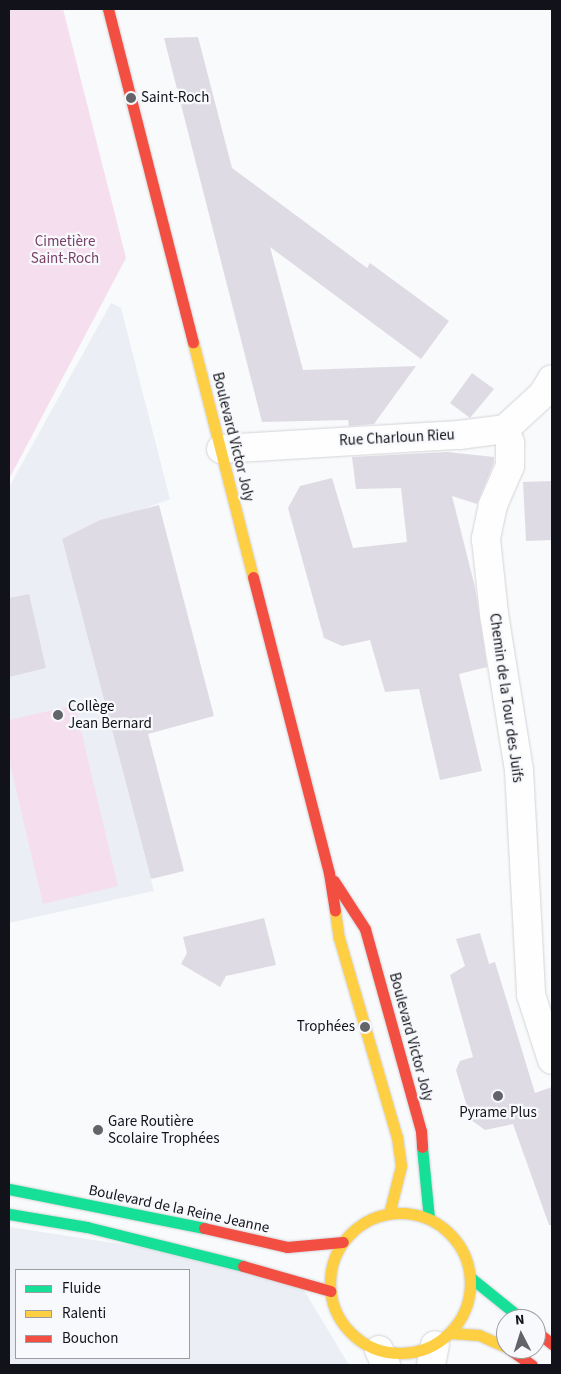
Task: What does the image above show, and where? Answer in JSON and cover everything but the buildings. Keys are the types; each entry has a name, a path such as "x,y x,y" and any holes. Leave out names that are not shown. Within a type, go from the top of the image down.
{"main road":[{"name":"Boulevard Victor Joly","path":"108,9 329,873 339,938 397,1137 401,1166 389,1214"},
{"name":"Boulevard Victor Joly","path":"329,873 365,929 421,1131 429,1219"},
{"name":"Boulevard de la Reine Jeanne","path":"9,1190 142,1214 287,1247 343,1242"},
{"path":"9,1214 87,1227 301,1280 330,1290"},
{"path":"438,1348 462,1317 469,1298 471,1278 458,1243 445,1229 429,1219 409,1214 389,1214 371,1219 343,1242 332,1266 330,1290 336,1312 348,1331 383,1358 438,1348 479,1335 496,1343"},
{"path":"471,1278 510,1309"}],"street":[{"path":"505,429 543,394 552,379"},
{"name":"Rue Charloun Rieu","path":"220,449 458,435 505,429"},
{"name":"Chemin de la Tour des Juifs","path":"505,429 510,443 510,466 494,505 486,539 494,614 519,770 531,995 552,1060"}],"shaded area":[{"name":"Collège Jean Bernard","path":"111,303 121,308 170,499 62,539 154,891 9,923 9,487"},
{"path":"9,1227 153,1249 302,1287 349,1365 9,1365"}],"green space":[{"name":"Cimetière Saint-Roch","path":"9,9 63,9 126,258 9,479"},
{"path":"75,705 118,886 43,904 9,760 9,720"}],"traffic: fast":[{"path":"422,1147 429,1219"},
{"path":"9,1189 204,1228"},
{"path":"9,1214 87,1227 243,1266"},
{"path":"471,1278 510,1309"}],"traffic: slow":[{"path":"193,342 253,577"},
{"path":"335,911 339,938 397,1137 401,1166 389,1214"},
{"path":"400,1213 414,1214 427,1218 450,1233 465,1256 469,1269 470,1283 469,1297 465,1310 450,1333 427,1348 414,1352 400,1353 386,1352 373,1348 350,1333 335,1310 331,1297 330,1283 331,1269 335,1256 350,1233 373,1218 386,1214 400,1213"},
{"path":"450,1333 479,1335 496,1343"}],"traffic: jam":[{"path":"108,9 193,342"},
{"path":"253,577 329,873 335,911"},
{"path":"334,881 365,929 421,1131 422,1147"},
{"path":"204,1228 287,1247 343,1242"},
{"path":"243,1266 330,1291"},
{"path":"546,1339 552,1344"},
{"path":"523,1359 532,1365"}],"place":[{"name":"Saint-Roch","path":"131,98"},
{"name":"Collège Jean Bernard","path":"58,715"},
{"name":"Trophées","path":"365,1027"},
{"name":"Pyrame Plus","path":"498,1096"},
{"name":"Gare Routière Scolaire Trophées","path":"98,1130"}]}
